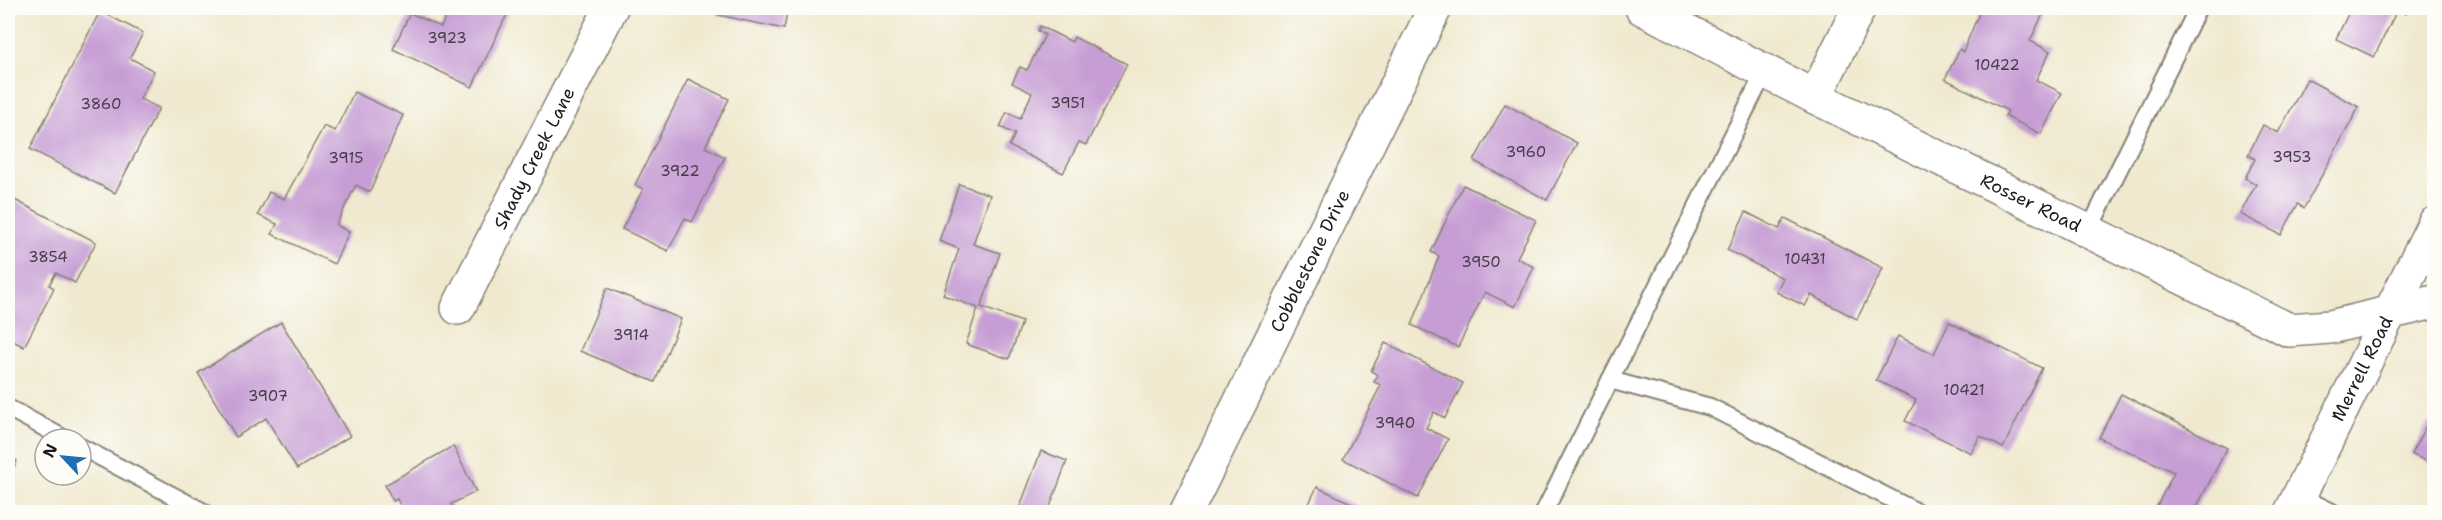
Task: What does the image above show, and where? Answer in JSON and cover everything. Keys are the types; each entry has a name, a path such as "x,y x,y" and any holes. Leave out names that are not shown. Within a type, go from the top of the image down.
{"street":[{"name":"Shady Creek Lane","path":"458,308 611,8"},
{"name":"Cobblestone Drive","path":"1186,513 1435,8"},
{"name":"Rosser Road","path":"1642,8 1815,97 2289,330 2330,327 2434,302"},
{"path":"1815,97 1859,8"},
{"name":"Merrell Road","path":"2295,504 2434,224"}],"lane":[{"path":"2088,232 2198,8"},
{"path":"1544,513 1765,71"},
{"path":"1610,380 1710,407 1917,513"},
{"path":"8,408 43,427"},
{"path":"93,453 204,513"},
{"path":"2295,504 2332,513"}],"building":[{"path":"444,8 510,8 472,87 393,49 410,13 441,27 449,10"},
{"path":"719,8 788,8 784,29 718,15"},
{"path":"1981,8 2046,8 2030,41 2050,51 2036,80 2062,93 2041,134 2005,116 2008,111 1945,79 1960,49 1963,52"},
{"path":"2351,8 2409,8 2406,14 2397,10 2374,57 2336,39"},
{"path":"100,11 143,33 130,58 154,71 140,99 159,108 115,193 30,149"},
{"path":"1040,26 1072,42 1074,37 1127,64 1086,145 1079,142 1063,173 1009,146 1015,134 1000,127 1007,112 1020,119 1032,93 1012,83 1020,67 1027,70 1045,35 1038,31"},
{"path":"688,79 729,99 705,147 725,157 692,222 685,218 668,251 622,229 643,189 635,185"},
{"path":"2307,79 2359,107 2304,208 2298,204 2281,235 2240,214 2256,184 2245,178 2255,159 2248,155 2263,125 2278,133"},
{"path":"354,92 403,115 370,192 356,185 336,225 349,232 334,264 272,234 277,224 258,215 269,192 284,199 324,126 335,131"},
{"path":"1505,104 1577,143 1547,200 1474,161"},
{"path":"959,184 990,195 973,244 1000,253 981,307 1022,322 1009,359 966,344 978,308 943,295 959,249 939,241"},
{"path":"1463,185 1536,220 1517,258 1534,267 1515,307 1485,292 1458,347 1412,325 1439,256 1431,252"},
{"path":"9,197 96,242 75,283 56,273 49,285 54,288 24,347 8,338"},
{"path":"1746,212 1779,229 1785,218 1883,268 1857,319 1811,295 1805,306 1776,292 1783,278 1727,250"},
{"path":"607,288 681,319 655,382 580,351"},
{"path":"281,322 350,436 297,469 266,418 236,437 198,373"},
{"path":"1949,322 2042,368 2003,448 1980,436 1971,453 1905,421 1916,400 1876,380 1898,336 1934,354"},
{"path":"1385,343 1463,383 1445,418 1434,412 1426,428 1448,439 1418,498 1343,459 1381,385 1374,382 1378,375 1371,371"},
{"path":"2121,394 2227,448 2194,512 2154,512 2174,472 2099,438"},
{"path":"2428,422 2434,425 2434,465 2411,454"},
{"path":"453,446 476,492 451,504 455,512 404,512 397,499 393,501 385,485"},
{"path":"1041,451 1067,461 1048,512 1018,512"},
{"path":"8,456 17,461 8,480"},
{"path":"1317,487 1370,512 1305,512"}]}
